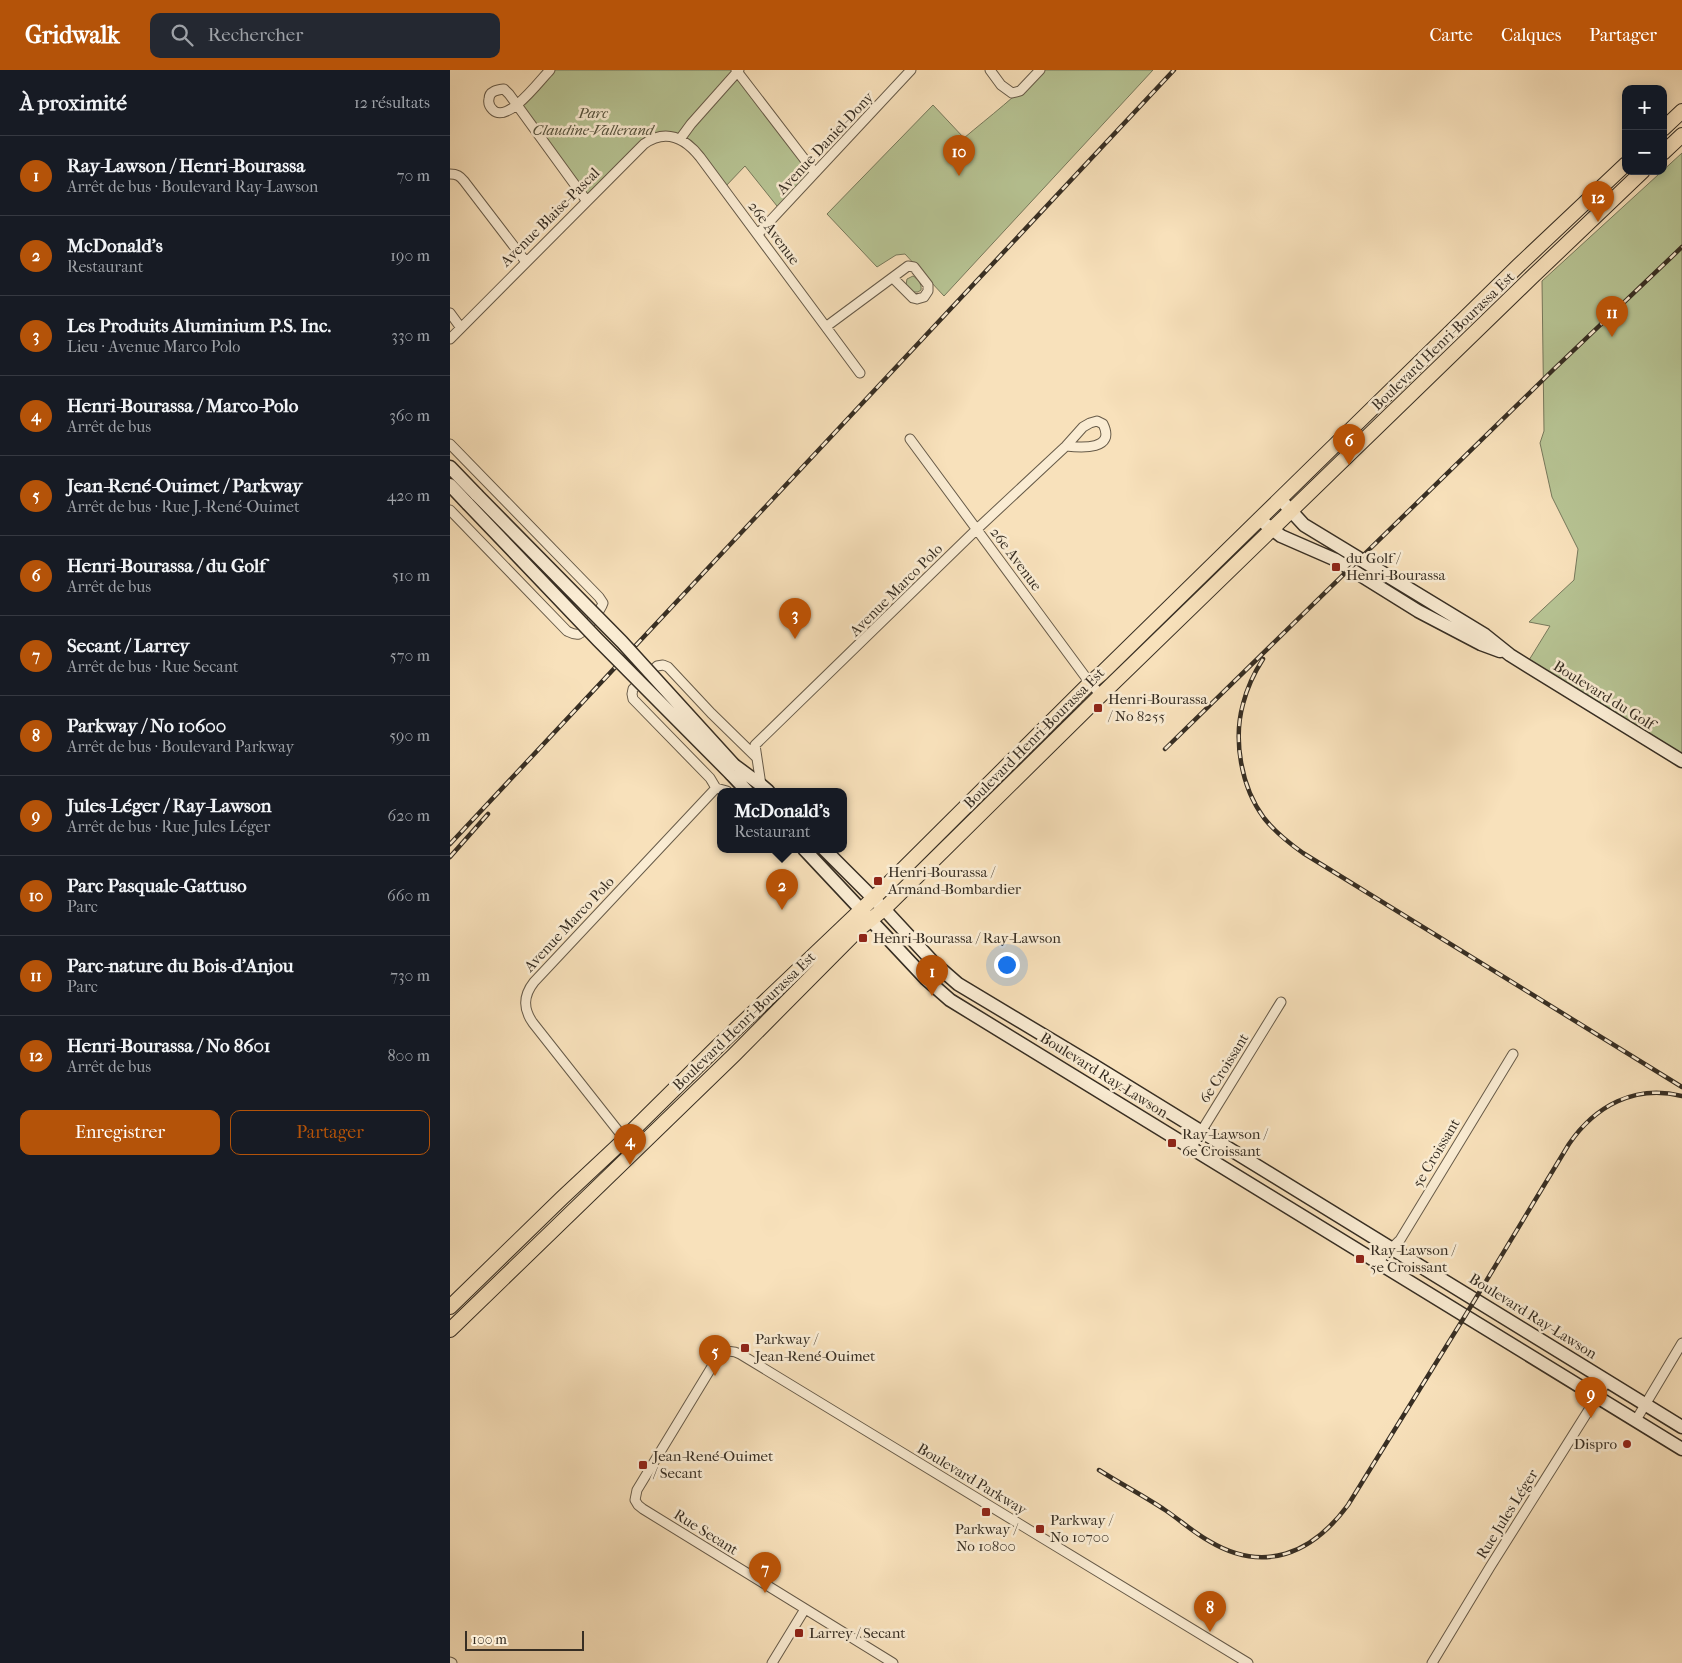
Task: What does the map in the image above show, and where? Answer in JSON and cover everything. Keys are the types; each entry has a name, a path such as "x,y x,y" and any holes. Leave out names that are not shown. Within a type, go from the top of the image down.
{"main road":[{"path":"1667,125 1682,111"},
{"path":"1667,149 1682,135"},
{"name":"Boulevard Henri-Bourassa Est","path":"450,1307 873,898 1090,682 1102,673 1259,519 1281,500 1518,266 1622,168"},
{"name":"Boulevard Henri-Bourassa Est","path":"450,1330 870,920 884,909 1101,695 1639,175"}],"street":[{"path":"550,70 517,105 586,200"},
{"name":"Avenue Daniel-Dony","path":"758,234 911,70"},
{"path":"990,70 1001,85 1012,93 1020,91 1040,70"},
{"path":"680,139 738,71 815,173"},
{"name":"Avenue Blaise-Pascal","path":"450,339 586,200 649,140 663,136 680,139"},
{"name":"26e Avenue","path":"680,139 688,143 696,152 860,372"},
{"path":"452,174 464,181 526,262"},
{"path":"826,326 893,278"},
{"path":"450,313 461,328"},
{"name":"26e Avenue","path":"910,439 1101,695"},
{"path":"450,444 600,597 603,603 601,609 581,634 575,635 567,631 450,510"},
{"name":"Avenue Marco Polo","path":"756,757 755,746 976,529 1066,446"},
{"path":"450,467 472,500 598,640 733,770 745,788"},
{"path":"450,486 472,500"},
{"name":"Boulevard du Golf","path":"1281,500 1304,525 1424,596 1485,635 1510,655 1682,762"},
{"name":"Boulevard du Golf","path":"1259,519 1281,536 1336,560 1418,610 1481,644 1510,655"},
{"path":"716,788 710,778 633,699 633,689 657,666 663,665 668,667 756,757 765,788"},
{"path":"733,770 765,788"},
{"name":"Avenue Marco Polo","path":"634,1151 532,1023 525,1007 525,998 534,982 716,788"},
{"name":"Boulevard Ray-Lawson","path":"808,853 926,979 950,1000 1682,1448"},
{"name":"Boulevard Ray-Lawson","path":"828,853 934,963 958,984 1682,1427"},
{"name":"6e Croissant","path":"1191,1148 1281,1002"},
{"name":"5e Croissant","path":"1377,1262 1400,1240 1513,1054"},
{"path":"1163,1130 1173,1114"},
{"path":"1636,1420 1682,1343"},
{"name":"Boulevard Parkway","path":"635,1500 637,1490 716,1360 720,1354 726,1351 734,1351 1248,1663"},
{"name":"Rue Jules Léger","path":"1432,1663 1490,1566 1607,1381"},
{"name":"Rue Secant","path":"635,1500 643,1509 893,1663"},
{"path":"772,1663 805,1609"}],"green space":[{"name":"Parc Claudine-Vallerand","path":"550,70 737,70 815,173 781,211 745,166 724,188 688,143 655,137 586,200 517,105"},
{"path":"1041,70 1153,70 944,296 905,254 896,255 877,267 827,214 933,105 964,138 1013,97"},
{"path":"1682,153 1682,761 1526,665 1550,626 1529,622 1574,580 1578,549 1552,497 1540,443 1544,431 1542,281 1658,175 1667,175 1667,167"},
{"path":"913,276 921,286 921,290 918,292 913,292 906,285 907,279"}],"railway":[{"path":"450,844 1174,70"},
{"path":"1165,749 1553,370 1682,247"},
{"path":"1263,659 1251,681 1243,704 1240,718 1239,748 1241,763 1250,792 1256,806 1273,828 1303,853 1682,1087"},
{"path":"450,857 488,814"},
{"path":"1099,1470 1171,1514 1209,1541 1229,1551 1249,1556 1268,1557 1286,1554 1303,1547 1319,1536 1348,1505 1569,1144 1579,1131 1604,1109 1632,1096 1648,1093 1682,1096"}],"place":[{"name":"Parc Pasquale-Gattuso","path":"959,176"},
{"name":"Henri-Bourassa / No 8601","path":"1598,222"},
{"name":"Parc-nature du Bois-d'Anjou","path":"1612,337"},
{"name":"Henri-Bourassa / du Golf","path":"1349,465"},
{"name":"du Golf / Henri-Bourassa","path":"1336,567"},
{"name":"Les Produits Aluminium P.S. Inc.","path":"795,639"},
{"name":"Henri-Bourassa / No 8255","path":"1098,708"},
{"name":"Henri-Bourassa / Armand-Bombardier","path":"878,881"},
{"name":"McDonald's","path":"782,910"},
{"name":"Henri-Bourassa / Ray-Lawson","path":"863,938"},
{"name":"Ray-Lawson / Henri-Bourassa","path":"932,996"},
{"name":"Ray-Lawson / 6e Croissant","path":"1172,1143"},
{"name":"Henri-Bourassa / Marco-Polo","path":"630,1165"},
{"name":"Ray-Lawson / 5e Croissant","path":"1360,1259"},
{"name":"Parkway / Jean-René-Ouimet","path":"745,1348"},
{"name":"Jean-René-Ouimet / Parkway","path":"715,1376"},
{"name":"Jules-Léger / Ray-Lawson","path":"1591,1418"},
{"name":"Dispro","path":"1627,1444"},
{"name":"Jean-René-Ouimet / Secant","path":"643,1465"},
{"name":"Parkway / No 10800","path":"986,1512"},
{"name":"Parkway / No 10700","path":"1040,1529"},
{"name":"Secant / Larrey","path":"765,1593"},
{"name":"Parkway / No 10600","path":"1210,1632"},
{"name":"Larrey / Secant","path":"799,1633"}]}
